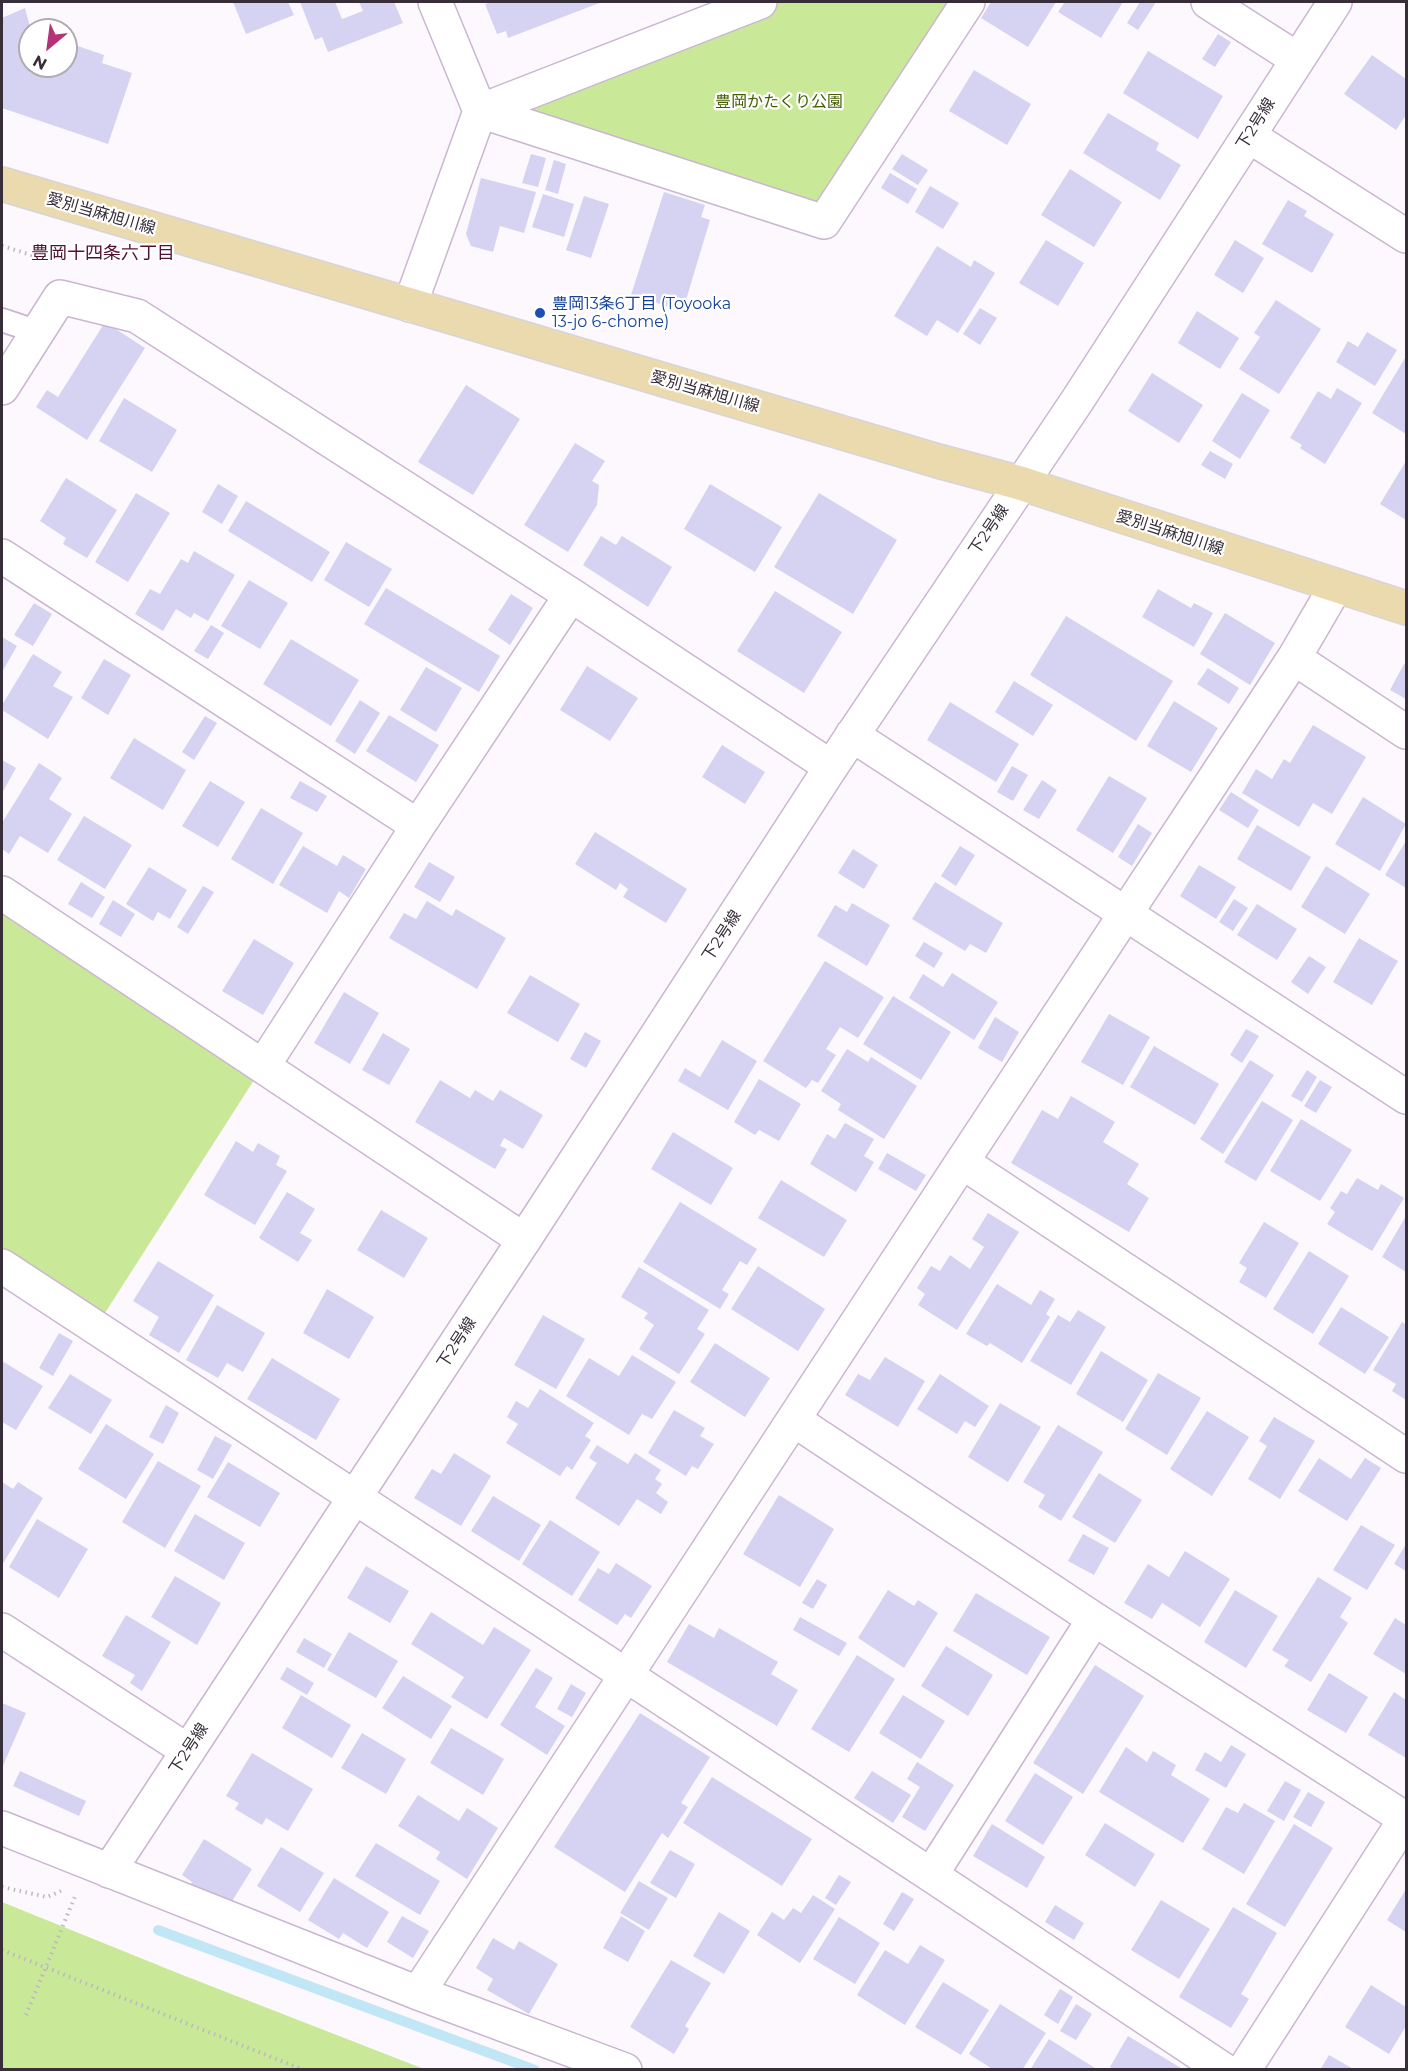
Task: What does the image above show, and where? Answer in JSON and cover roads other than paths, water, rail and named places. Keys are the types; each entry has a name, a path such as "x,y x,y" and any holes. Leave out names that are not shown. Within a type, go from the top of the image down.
{"main road":[{"name":"愛別当麻旭川線","path":"2,184 938,461 1020,483 1407,608"}],"street":[{"path":"410,305 480,111 435,2"},
{"path":"480,111 760,2"},
{"path":"480,111 824,222 968,2"},
{"path":"1208,2 1297,59"},
{"name":"下2号線","path":"109,1871 524,1240 852,735 1077,401 1335,2"},
{"path":"1250,136 1407,236"},
{"path":"2,388 60,297 137,316 571,595 831,767"},
{"path":"2,556 418,826"},
{"path":"418,1994 1294,658 1336,586"},
{"path":"263,1066 571,595"},
{"path":"1294,658 1407,732"},
{"path":"852,735 1407,1097"},
{"path":"2,893 524,1240"},
{"path":"962,1162 1407,1456"},
{"path":"2,1266 931,1875 1224,2070"},
{"path":"794,1420 1094,1619 1406,1818 1244,2070"},
{"path":"931,1875 1094,1619"},
{"path":"2,1630 188,1751"},
{"path":"2,1828 418,1994 625,2070"}],"lane":[{"path":"2,320 38,332"}],"waterway":[{"path":"158,1930 535,2070"}],"place":[{"name":"豊岡13条6丁目 (Toyooka 13-jo 6-chome)","path":"540,313"}],"district":[{"name":"豊岡十四条六丁目","path":"103,254"}],"park label":[{"name":"豊岡かたくり公園","path":"779,102"}]}
